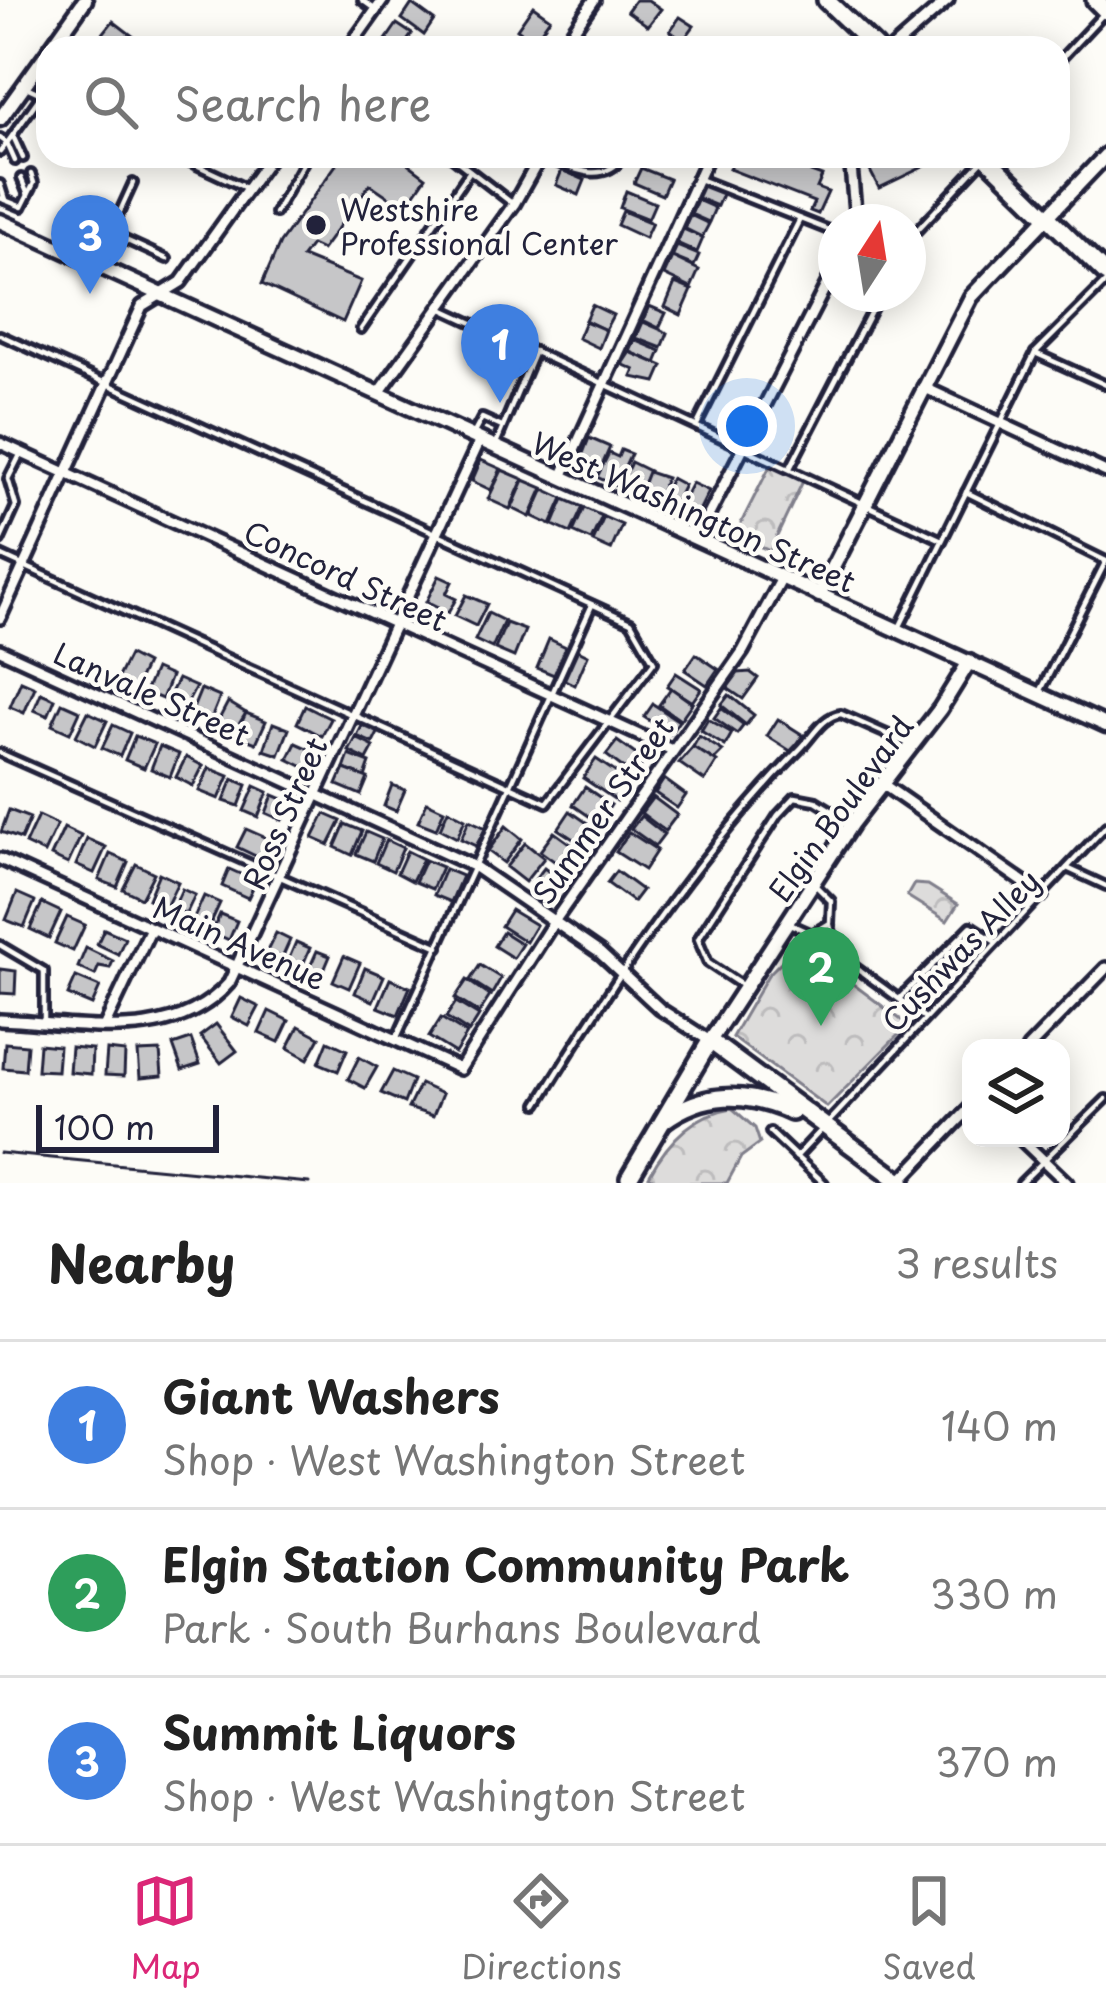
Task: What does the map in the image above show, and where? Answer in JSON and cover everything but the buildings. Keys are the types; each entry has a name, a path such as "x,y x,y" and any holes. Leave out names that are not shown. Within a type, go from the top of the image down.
{"main road":[{"path":"826,0 864,36"},
{"path":"1095,0 1106,11"},
{"path":"997,168 1106,278"},
{"path":"629,1178 710,1041 900,1182"},
{"path":"656,1127 701,1100 741,1096 822,1126"}],"street":[{"path":"60,36 86,0"},
{"path":"570,36 595,0"},
{"path":"907,36 948,0"},
{"path":"358,36 380,5"},
{"path":"0,119 36,69"},
{"path":"819,595 971,296 1106,155"},
{"path":"0,618 142,306 181,282 263,168"},
{"path":"379,393 514,205 534,168"},
{"path":"562,477 700,168"},
{"path":"850,168 854,204"},
{"name":"West Washington Street","path":"7,224 1106,725"},
{"path":"698,538 818,301"},
{"path":"923,388 1106,472"},
{"name":"Ross Street","path":"0,1020 154,1026 184,1019 213,1002 240,968 476,438"},
{"name":"Concord Street","path":"0,443 672,750"},
{"name":"Summer Street","path":"460,1069 553,923 743,651 782,578"},
{"name":"Lanvale Street","path":"0,650 475,867 621,969 660,1009 710,1041"},
{"name":"Elgin Boulevard","path":"710,1041 852,824 969,662"},
{"path":"881,783 1042,895"},
{"name":"Main Avenue","path":"0,859 460,1069"},
{"path":"105,1025 151,928"},
{"path":"1037,1039 1106,968"},
{"path":"900,1182 962,1117"},
{"path":"1029,1147 1066,1183"}],"lane":[{"path":"362,0 380,5"},
{"path":"1070,49 1106,11"},
{"path":"24,86 36,92"},
{"path":"0,152 36,107"},
{"path":"13,135 23,158"},
{"path":"0,138 15,161"},
{"path":"203,168 248,189"},
{"path":"275,212 300,168"},
{"path":"466,168 514,205"},
{"path":"580,168 599,174 614,168"},
{"path":"926,220 974,168"},
{"path":"361,329 470,171"},
{"path":"7,224 28,196 34,183 31,174"},
{"path":"694,177 818,226"},
{"path":"21,178 28,196"},
{"path":"97,264 133,183"},
{"path":"0,184 3,199 22,207"},
{"path":"698,425 800,219"},
{"path":"110,233 167,260"},
{"path":"898,630 1035,353 1106,278"},
{"path":"440,308 942,540"},
{"path":"790,468 871,312"},
{"path":"0,334 631,622 654,662 547,803 0,555"},
{"path":"495,446 535,351"},
{"path":"1035,353 1106,385"},
{"path":"476,438 482,418 503,428"},
{"path":"0,541 16,506 8,482 21,453"},
{"path":"966,492 1106,561 1039,694"},
{"path":"396,1039 592,605"},
{"path":"538,1104 621,969 763,784 826,720 841,714 912,745"},
{"path":"0,753 439,947"},
{"path":"745,988 701,956 700,934 795,797 816,801 852,824"},
{"name":"Cushwas Alley","path":"796,1157 1106,826"},
{"path":"1067,868 1106,886"},
{"path":"813,883 830,901 838,954"},
{"path":"788,922 925,1018"},
{"path":"803,933 830,922"},
{"path":"901,997 971,926 997,942"},
{"path":"0,945 44,971 44,1022"},
{"path":"1021,1183 1106,1099"},
{"path":"770,1132 824,1183"}],"green space":[{"path":"772,462 805,477 770,551 735,535"},
{"path":"914,884 928,885 958,904 947,921 907,896"},
{"path":"799,944 908,1025 827,1107 732,1037 768,975"},
{"path":"732,1108 755,1128 760,1143 741,1157 727,1183 659,1183 649,1176 664,1152 693,1123"}],"railway":[{"path":"0,1153 309,1183"}],"place":[{"name":"Westshire Professional Center","path":"316,225"},
{"name":"Summit Liquors","path":"90,294"},
{"name":"Giant Washers","path":"500,403"},
{"name":"Elgin Station Community Park","path":"821,1026"}]}
